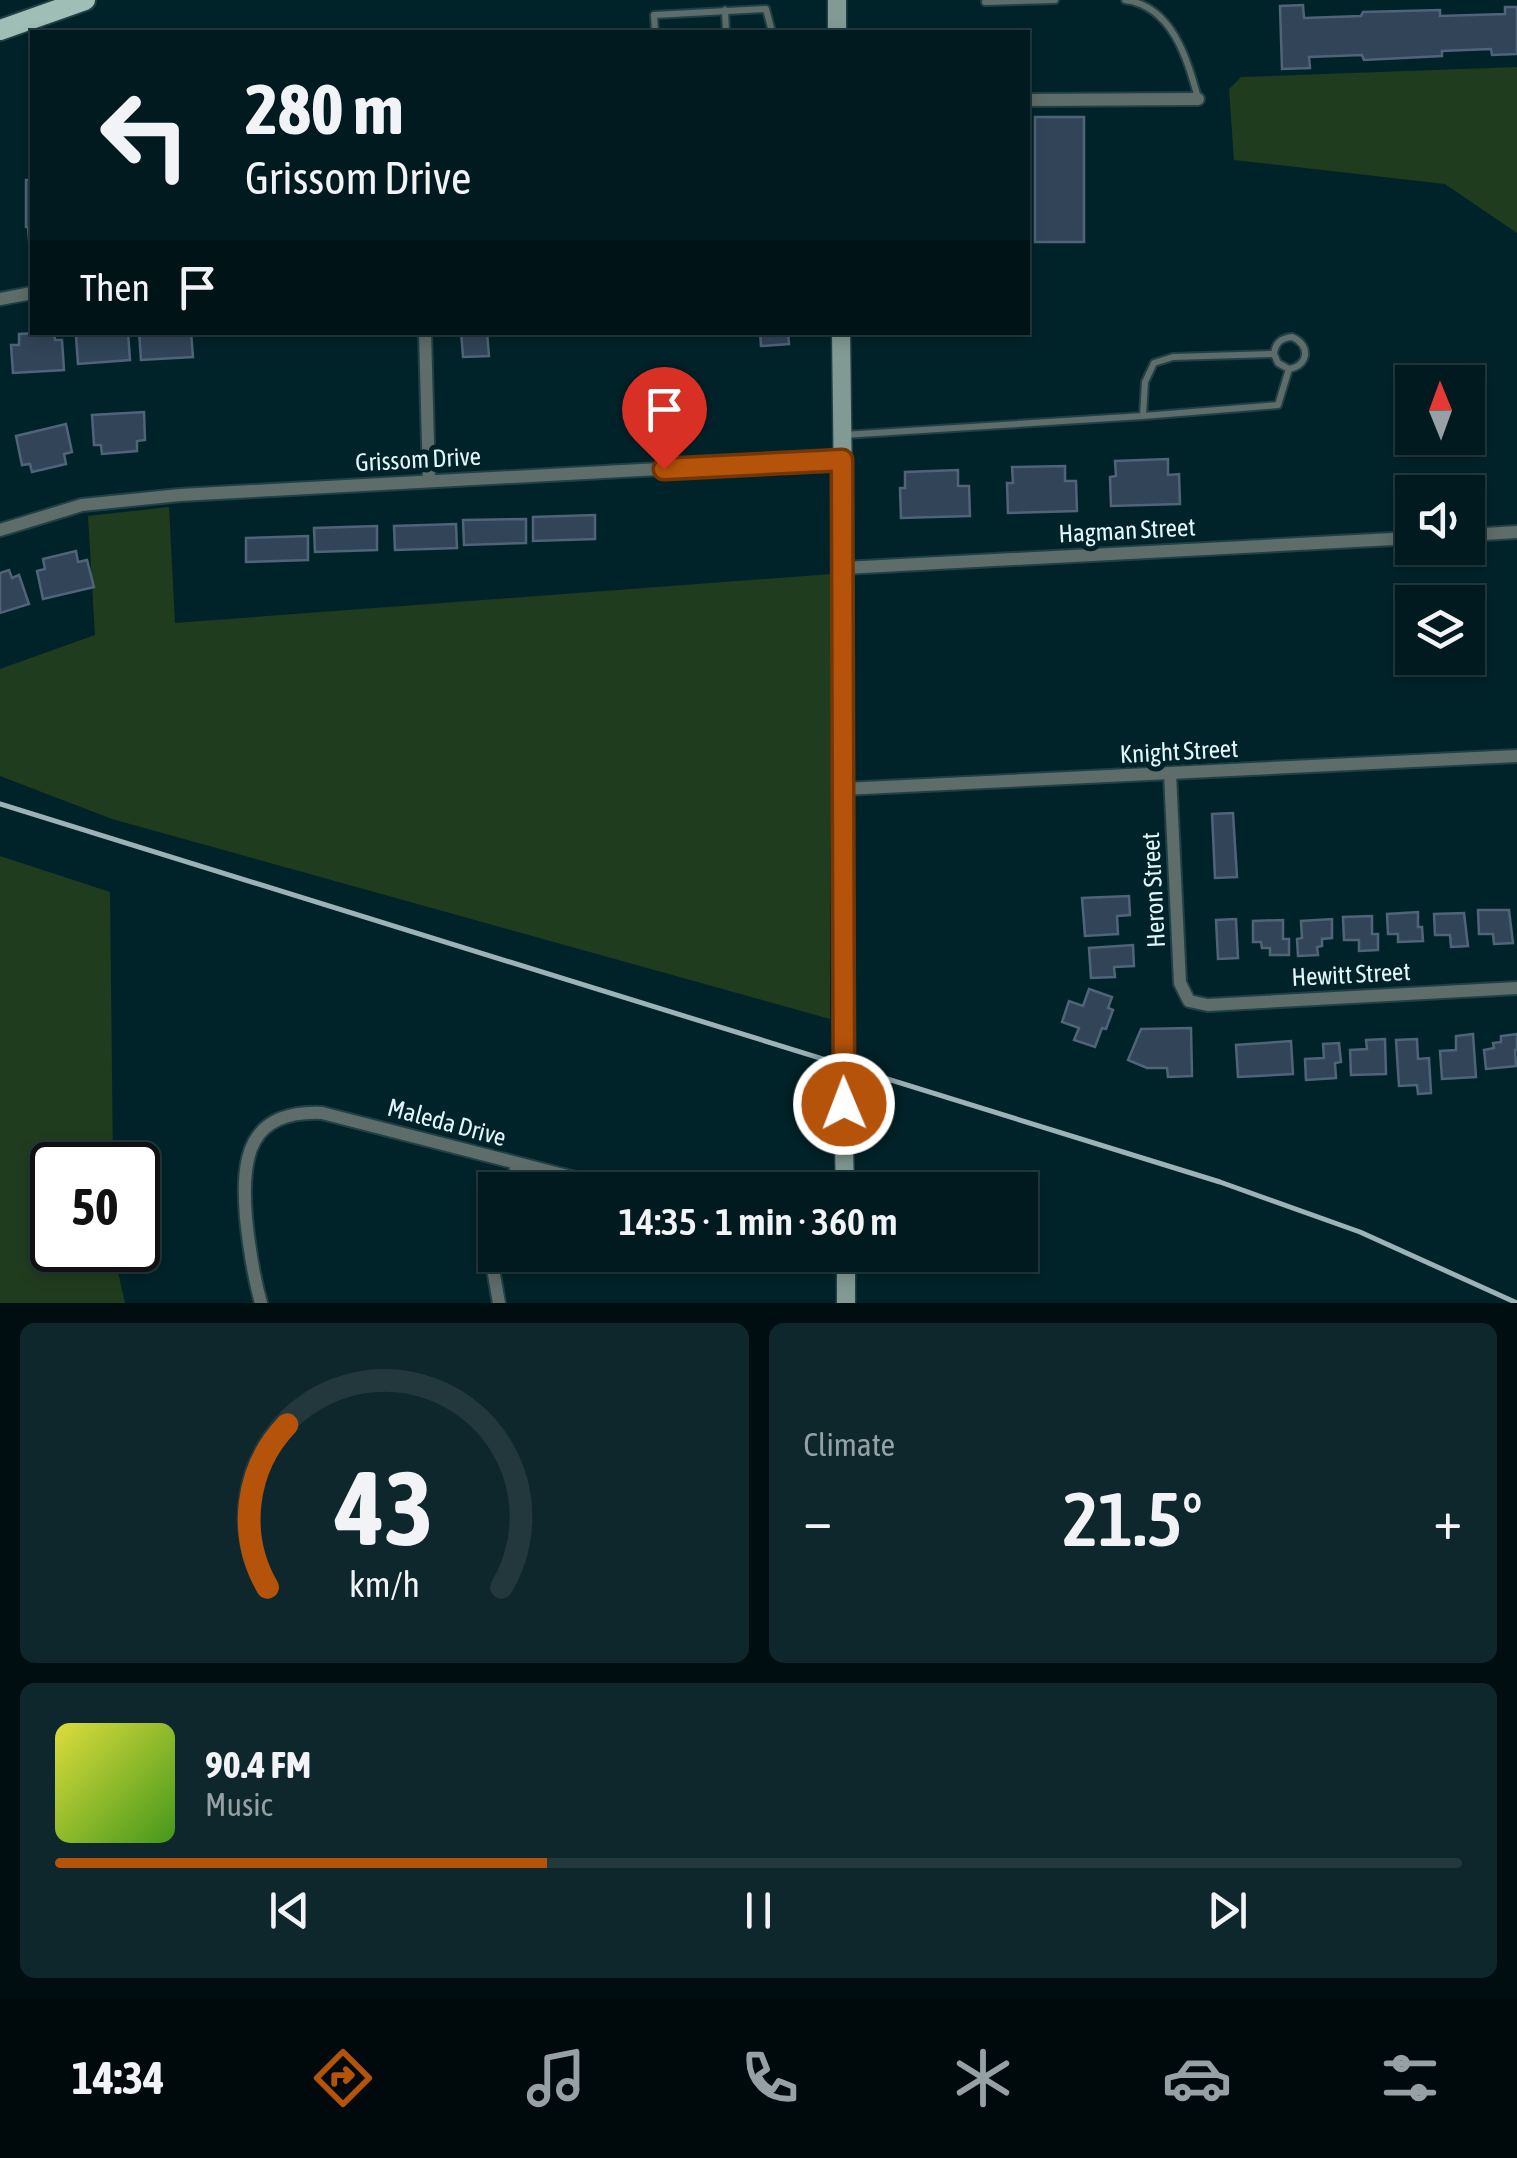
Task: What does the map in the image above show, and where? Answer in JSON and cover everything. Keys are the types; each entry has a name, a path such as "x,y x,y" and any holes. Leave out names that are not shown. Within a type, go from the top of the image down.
{"main road":[{"path":"0,30 85,0"},
{"path":"837,0 838,30"},
{"path":"841,335 845,1172"},
{"path":"846,1272 846,1303"}],"street":[{"path":"1030,100 1198,99"},
{"path":"0,299 30,293"},
{"path":"425,335 429,481"},
{"name":"Grissom Drive","path":"0,530 82,504 180,495 842,460"},
{"path":"1485,534 1517,532"},
{"name":"Hagman Street","path":"844,568 1395,539"},
{"name":"Knight Street","path":"844,789 1517,756"},
{"name":"Heron Street","path":"1170,774 1180,983 1188,1001"},
{"name":"Hewitt Street","path":"1188,1001 1208,1004 1517,988"},
{"name":"Maleda Drive","path":"261,1303 248,1245 244,1197 247,1154 263,1130 289,1114 322,1113 549,1172"},
{"path":"515,1172 517,1164"},
{"path":"493,1272 499,1303"}],"lane":[{"path":"986,2 1055,0"},
{"path":"1125,0 1153,9 1164,19 1188,60 1198,99"},
{"path":"655,30 654,16 766,9 771,30"},
{"path":"725,10 726,30"},
{"path":"1292,337 1306,351 1304,361 1290,368 1278,363 1274,354 1281,340 1292,337"},
{"path":"1143,416 1146,382 1154,363 1173,357 1274,354"},
{"path":"842,435 1278,405 1290,368"}],"green space":[{"path":"1517,67 1517,233 1445,184 1234,160 1229,89 1241,77"},
{"path":"169,507 175,623 832,574 830,1019 112,819 0,776 0,669 95,635 88,516"},
{"path":"0,856 110,892 113,1142 30,1142 30,1272 118,1272 125,1303 0,1303"}],"building":[{"path":"1303,5 1304,18 1440,10 1440,16 1505,14 1505,7 1517,7 1517,54 1492,55 1491,49 1364,60 1362,55 1309,57 1310,68 1282,69 1280,6"},
{"path":"1035,117 1084,117 1084,242 1035,242"},
{"path":"26,180 30,180 30,240 26,227"},
{"path":"19,334 54,335 55,340 62,340 64,370 13,373 11,345 19,345"},
{"path":"128,335 130,360 78,364 76,336"},
{"path":"139,335 191,335 193,357 141,360"},
{"path":"461,335 487,335 489,356 463,357"},
{"path":"760,335 788,335 789,344 761,346"},
{"path":"144,412 145,440 137,441 137,451 102,454 101,445 94,445 92,415"},
{"path":"66,424 72,452 64,454 66,464 32,472 30,464 22,465 16,436"},
{"path":"1168,459 1168,475 1179,474 1180,504 1111,506 1110,477 1116,476 1115,461"},
{"path":"1065,466 1065,481 1076,481 1077,511 1008,513 1007,483 1013,483 1012,467"},
{"path":"958,470 958,486 969,486 970,516 901,518 900,488 905,488 905,472"},
{"path":"595,515 595,539 533,541 533,517"},
{"path":"526,519 526,543 464,545 463,520"},
{"path":"456,524 457,548 395,550 394,526"},
{"path":"377,526 377,550 315,552 314,528"},
{"path":"308,536 308,560 246,562 246,538"},
{"path":"76,551 78,562 87,560 94,587 43,599 37,571 45,569 43,559"},
{"path":"9,570 12,578 19,575 29,604 0,613 0,573"},
{"path":"1233,813 1237,877 1215,878 1212,814"},
{"path":"1129,896 1130,915 1117,916 1118,934 1085,936 1082,898"},
{"path":"1478,910 1509,910 1513,943 1494,944 1493,934 1479,934"},
{"path":"1418,912 1423,941 1398,942 1398,934 1388,934 1387,914"},
{"path":"1464,913 1468,946 1451,947 1450,935 1435,935 1434,914"},
{"path":"1372,916 1372,934 1378,934 1378,950 1359,951 1359,940 1344,940 1343,917"},
{"path":"1236,919 1238,958 1218,959 1216,920"},
{"path":"1332,919 1332,938 1322,939 1318,955 1298,956 1301,921"},
{"path":"1283,920 1283,939 1289,939 1289,955 1270,955 1270,948 1253,942 1253,921"},
{"path":"1133,945 1134,966 1114,967 1115,977 1091,978 1089,948"},
{"path":"1089,989 1112,997 1108,1008 1113,1010 1095,1047 1074,1040 1079,1028 1062,1022 1069,1001 1083,1006"},
{"path":"1191,1028 1192,1076 1168,1077 1167,1068 1147,1068 1128,1060 1141,1029"},
{"path":"1473,1034 1476,1077 1442,1079 1440,1051 1456,1050 1456,1036"},
{"path":"1517,1034 1516,1066 1486,1069 1484,1050 1494,1048 1493,1043 1501,1042 1501,1036"},
{"path":"1385,1039 1386,1074 1351,1075 1350,1050 1367,1049 1366,1040"},
{"path":"1417,1039 1418,1059 1429,1058 1431,1093 1418,1094 1417,1085 1399,1086 1396,1040"},
{"path":"1291,1041 1293,1074 1238,1077 1236,1045"},
{"path":"1339,1043 1341,1062 1335,1063 1336,1078 1306,1080 1305,1059 1324,1058 1323,1044"}],"railway":[{"path":"0,804 1220,1182 1360,1232 1517,1303"}],"route":[{"path":"664,469 842,460 844,1104"}]}
